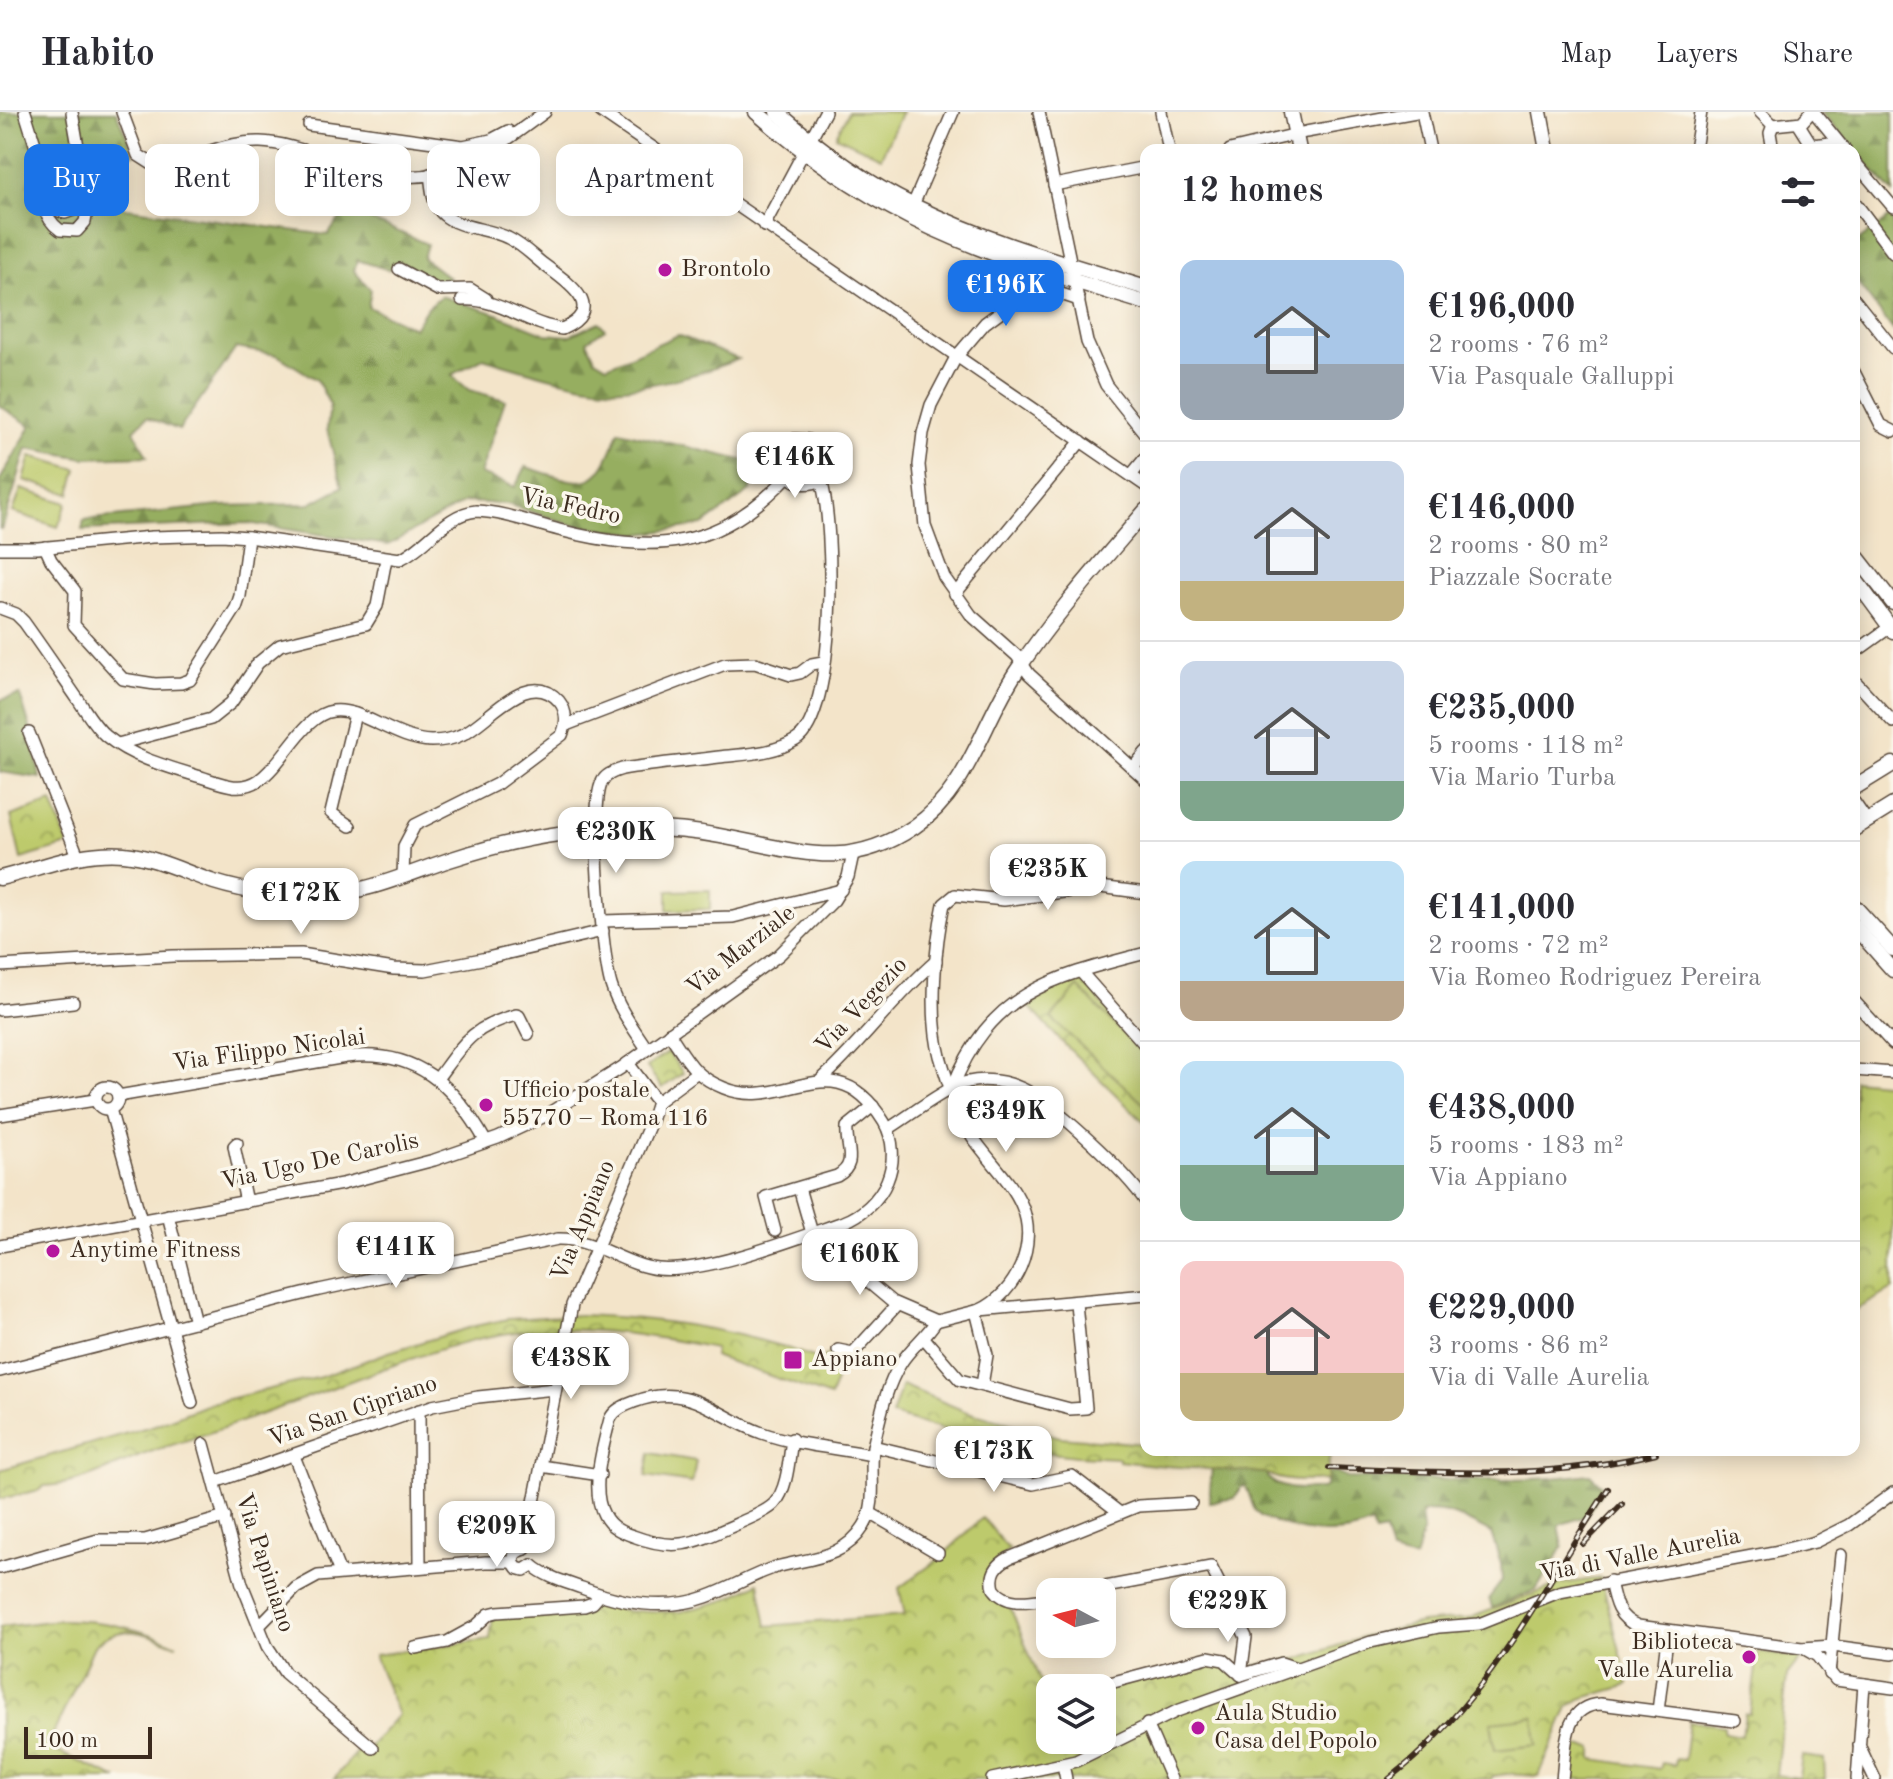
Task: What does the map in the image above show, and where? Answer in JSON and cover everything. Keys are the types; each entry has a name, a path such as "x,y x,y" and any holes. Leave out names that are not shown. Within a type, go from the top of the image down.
{"main road":[{"path":"756,112 910,211 978,234 1075,281 1140,301"},
{"path":"777,112 806,146"},
{"path":"1291,112 1297,143"},
{"path":"1540,112 1546,144"},
{"path":"1041,262 1071,265 1140,286"},
{"path":"0,878 78,856 120,854 140,857 223,884 283,895 342,894 514,841 596,830 689,831 800,853 830,856 853,854 901,835 927,818 948,796 963,777 1022,663 1046,629 1140,517"},
{"path":"1860,561 1893,603"},
{"path":"1860,586 1892,629"},
{"path":"1860,784 1893,764"},
{"path":"1860,825 1893,805"},
{"path":"1860,913 1893,949"},
{"path":"1860,933 1893,970"}],"street":[{"path":"25,112 34,144"},
{"path":"72,112 77,144"},
{"path":"122,112 138,155 152,164 171,162 227,146 262,142 288,146 390,175 427,174"},
{"path":"501,144 545,112"},
{"path":"601,112 1140,481"},
{"path":"764,226 825,112"},
{"path":"910,211 953,112"},
{"path":"1039,112 1084,332 1097,368 1114,397 1140,428"},
{"path":"1161,112 1168,144"},
{"path":"1297,143 1416,112"},
{"path":"1422,112 1429,144"},
{"path":"1696,144 1701,112"},
{"path":"1760,112 1773,125 1798,123 1812,112 1840,144"},
{"path":"1798,123 1811,144"},
{"path":"309,125 463,146 491,140 513,128 520,130"},
{"path":"1772,144 1770,133 1773,125"},
{"path":"1054,185 1140,168"},
{"path":"1860,169 1891,210"},
{"path":"1860,176 1891,210"},
{"path":"1860,209 1893,253"},
{"path":"48,216 60,230 75,231 83,225 86,216"},
{"path":"446,216 509,238 577,289 583,311 580,317 562,329 546,327 489,302 462,300"},
{"path":"1041,262 1034,285 989,319 956,357 931,405 919,465 927,534 939,566 955,594 975,619 1017,656 1029,674 1140,774"},
{"path":"399,269 438,290 470,289 489,302"},
{"path":"1034,285 1079,300"},
{"path":"1860,307 1893,348"},
{"path":"1860,384 1881,425 1893,431"},
{"path":"647,1049 614,993 607,967 596,830 598,792 611,773 627,768 764,752 798,739 810,725 829,624 831,583 825,496 821,480 828,464 826,453 816,443 800,438 790,441 780,450 779,461 788,476 802,484 821,480"},
{"path":"955,594 1081,441"},
{"path":"1132,474 1140,464"},
{"name":"Via Fedro","path":"386,559 404,558 453,520 476,511 598,539 656,543 682,540 732,524 788,476"},
{"path":"0,548 152,537 248,537 386,559 377,606 366,624 280,645 258,663 231,703 211,719 118,744"},
{"path":"45,547 75,591 74,625 123,679 142,684 181,683 190,680 236,608 248,537"},
{"path":"0,608 16,614 24,622 96,725 118,744 154,762 227,786 240,787 256,782 317,716 338,710 355,714 403,737 445,740 465,733 522,693 536,689 552,695 560,703 566,725 560,738 497,784 415,825 404,846 403,877"},
{"path":"1860,649 1892,629"},
{"path":"566,725 725,664 755,663 794,675 812,664 823,662"},
{"path":"1860,686 1893,722"},
{"path":"350,826 331,813 355,714"},
{"path":"29,733 78,856"},
{"path":"1133,768 1140,759"},
{"name":"Via Marziale","path":"647,1049 779,955 824,912 841,890 850,872 853,854"},
{"path":"978,1311 1002,1295 1018,1272 1026,1247 1026,1223 1017,1197 965,1125 937,1037 936,961 943,905 955,895 1004,900 1100,887 1140,892"},
{"path":"0,966 173,956 291,954 317,955 394,969 425,970 460,964 603,926 733,917 841,890"},
{"path":"952,1089 971,1046 992,1022 1042,984 1140,955"},
{"name":"Via Vegezio","path":"821,1080 847,1057 913,981 936,961"},
{"path":"1081,972 1140,1039"},
{"path":"0,1010 73,1002"},
{"path":"1860,1008 1893,1044"},
{"path":"437,1079 466,1039 479,1029 516,1015 528,1034"},
{"path":"0,1371 398,1272 558,1239 576,1240 598,1247 635,1264 661,1269 692,1267 812,1233 855,1217 879,1195 892,1162 891,1143 888,1129 873,1106 848,1087 821,1080 745,1093 725,1088 696,1073 669,1033"},
{"name":"Via Ugo De Carolis","path":"0,1246 387,1173 486,1142 543,1117 647,1049"},
{"name":"Via Filippo Nicolai","path":"118,1096 354,1056 375,1057 405,1063 437,1079 464,1105 486,1142"},
{"path":"628,1063 657,1102 696,1073"},
{"path":"1860,1070 1893,1073"},
{"path":"888,1129 966,1082 987,1080 1027,1091 1075,1129 1125,1176 1140,1195"},
{"path":"95,1100 99,1090 105,1086 112,1088 118,1096 116,1104 110,1109"},
{"path":"95,1100 99,1107 110,1109"},
{"path":"0,1115 95,1100"},
{"name":"Via Appiano","path":"525,1549 572,1305 657,1102"},
{"path":"775,1231 766,1197 837,1176 848,1168 851,1159 847,1127 873,1106"},
{"path":"110,1109 192,1403"},
{"path":"237,1143 234,1146 246,1202"},
{"path":"799,1188 812,1233 897,1305 936,1321 978,1311 1140,1296"},
{"path":"168,1215 195,1322"},
{"path":"924,1338 960,1380 1070,1409 1086,1408 1076,1303"},
{"path":"838,1350 853,1353 897,1305"},
{"path":"978,1311 987,1355 982,1385"},
{"path":"532,1565 544,1574 600,1595 648,1604 699,1599 776,1567 836,1552 859,1533 870,1513 872,1450 885,1401 899,1366 936,1321"},
{"name":"Via San Cipriano","path":"215,1482 419,1410 465,1399 555,1389"},
{"path":"792,1439 781,1491 773,1505 728,1528 682,1546 660,1545 621,1531 605,1517 599,1500 600,1475 612,1415 623,1406 673,1394 688,1397 758,1431 792,1439 872,1450 1033,1484 1072,1476 1120,1513"},
{"path":"419,1410 420,1567"},
{"name":"Via Papiniano","path":"204,1444 242,1584 275,1660 285,1673 373,1748"},
{"path":"294,1456 340,1573"},
{"path":"541,1466 600,1475"},
{"name":"Via di Valle Aurelia","path":"1116,1740 1147,1724 1296,1668 1398,1635 1439,1627 1479,1624 1546,1595 1815,1542 1849,1525 1893,1493"},
{"path":"1036,1600 1004,1598 994,1589 994,1572 998,1565 1145,1504 1191,1503"},
{"path":"870,1513 938,1553"},
{"path":"0,1568 98,1540 145,1540 225,1517"},
{"path":"259,1626 305,1582 318,1576 486,1562 513,1562 520,1570 527,1570 532,1565 533,1557 525,1549 515,1553 513,1562"},
{"path":"1829,1674 1841,1555"},
{"path":"1116,1585 1211,1567 1246,1637 1241,1675"},
{"path":"1610,1581 1615,1603 1624,1619 1635,1625 1802,1648 1833,1646 1893,1654"},
{"path":"415,1648 447,1642 476,1626 489,1614 584,1606 593,1603 600,1595"},
{"path":"1658,1711 1668,1631"},
{"path":"1802,1648 1817,1656 1829,1674 1839,1681 1893,1688"},
{"path":"1116,1681 1208,1657 1224,1660 1241,1675"},
{"name":"Via di Valle Aurelia","path":"1241,1675 1281,1663 1296,1668"},
{"path":"1857,1779 1864,1684"},
{"path":"1562,1779 1570,1724 1581,1709 1600,1704 1735,1721"},
{"path":"1147,1724 1171,1779"},
{"path":"1859,1745 1875,1779"},
{"name":"Via di Valle Aurelia","path":"992,1779 1063,1765 1090,1754"},
{"path":"1063,1765 1066,1779"}],"green space":[{"path":"0,112 116,112 134,154 129,155 129,144 24,144 24,216 129,216 129,208 145,211 145,216 186,216 328,235 341,216 362,216 427,244 423,258 449,278 439,282 400,262 389,270 357,260 354,271 371,290 368,307 414,328 427,308 441,296 546,334 569,336 599,322 605,329 587,341 595,359 607,366 678,335 738,359 682,378 609,388 573,383 483,358 451,375 469,390 505,400 480,474 515,487 526,467 576,481 586,480 595,476 603,466 619,431 759,464 750,491 703,525 641,534 574,525 507,504 465,502 388,545 247,523 82,530 84,520 220,506 310,504 342,487 327,429 330,405 317,380 277,355 236,348 179,430 147,417 134,430 147,456 85,458 27,448 0,529 0,480 31,426 0,406"},
{"path":"848,112 902,112 881,157 836,136"},
{"path":"1821,112 1893,112 1893,193 1860,156 1860,144 1849,144"},
{"path":"1893,215 1893,330 1860,286 1860,240"},
{"path":"801,443 819,451 823,461 819,475 806,481 788,472 784,456 791,446"},
{"path":"31,456 77,469 70,494 24,480"},
{"path":"21,489 67,503 58,527 13,512"},
{"path":"20,695 32,734 40,778 0,772 0,700"},
{"path":"52,802 68,845 21,859 11,816"},
{"path":"710,890 710,909 668,910 668,891"},
{"path":"1079,978 1140,1046 1140,1118 1027,1004 1057,986"},
{"path":"1078,987 1140,1051 1140,1100 1051,1018"},
{"path":"668,1052 683,1073 662,1088 647,1067"},
{"path":"1860,1081 1893,1084 1893,1289 1860,1308"},
{"path":"581,1315 641,1319 702,1328 761,1341 819,1359 830,1354 844,1359 830,1397 714,1356 715,1348 607,1331 541,1330 503,1334 412,1359 75,1481 0,1499 0,1470 155,1425 211,1403 321,1377 475,1326 508,1319"},
{"path":"902,1385 967,1412 1060,1437 1140,1444 1140,1456 1329,1456 1327,1480 1287,1480 1265,1473 1166,1466 1119,1461 1119,1458 1025,1450 892,1415"},
{"path":"650,1453 696,1461 692,1483 646,1476"},
{"path":"1212,1467 1266,1470 1267,1477 1273,1482 1300,1489 1322,1489 1327,1473 1347,1478 1468,1480 1590,1474 1604,1487 1586,1516 1559,1525 1563,1547 1536,1590 1492,1608 1489,1598 1502,1581 1501,1564 1491,1533 1474,1524 1448,1513 1421,1513 1423,1531 1415,1559 1391,1553 1385,1531 1375,1533 1372,1524 1350,1531 1326,1533 1292,1528 1266,1519 1256,1511 1245,1486 1241,1487 1235,1498 1209,1502"},
{"path":"982,1518 1010,1549 995,1563 989,1588 1000,1602 1010,1607 1037,1674 1036,1754 1116,1754 1116,1685 1207,1660 1229,1668 1297,1659 1374,1634 1421,1623 1467,1619 1560,1584 1601,1578 1629,1685 1580,1699 1568,1707 1539,1776 1506,1774 1491,1779 334,1779 361,1746 367,1750 398,1715 374,1655 490,1639 493,1616 599,1604 627,1611 680,1612 723,1601 759,1583 767,1626 905,1615 899,1588 939,1559"},
{"path":"59,1620 120,1626 177,1645 134,1632 104,1638 94,1646 47,1747 118,1779 0,1779 0,1627"},
{"path":"1758,1652 1801,1658 1787,1676 1776,1775 1799,1778 1802,1756 1824,1759 1825,1779 1571,1779 1574,1746 1593,1748 1593,1759 1660,1769 1662,1763 1675,1765 1676,1759 1684,1760 1689,1721 1724,1726 1724,1733 1742,1736 1745,1714 1750,1714"},
{"path":"1534,1717 1537,1745 1495,1750 1491,1722"}],"railway":[{"path":"1329,1468 1535,1471 1575,1468 1643,1456"},
{"path":"1389,1779 1456,1715 1484,1680 1535,1606 1608,1489"},
{"path":"1583,1544 1622,1504"}],"place":[{"name":"Brontolo","path":"665,270"},
{"name":"Ufficio postale 55770 – Roma 116","path":"486,1105"},
{"name":"Anytime Fitness","path":"53,1251"},
{"name":"Appiano","path":"793,1360"},
{"name":"Biblioteca Valle Aurelia","path":"1749,1657"},
{"name":"Aula Studio Casa del Popolo","path":"1198,1728"}]}
